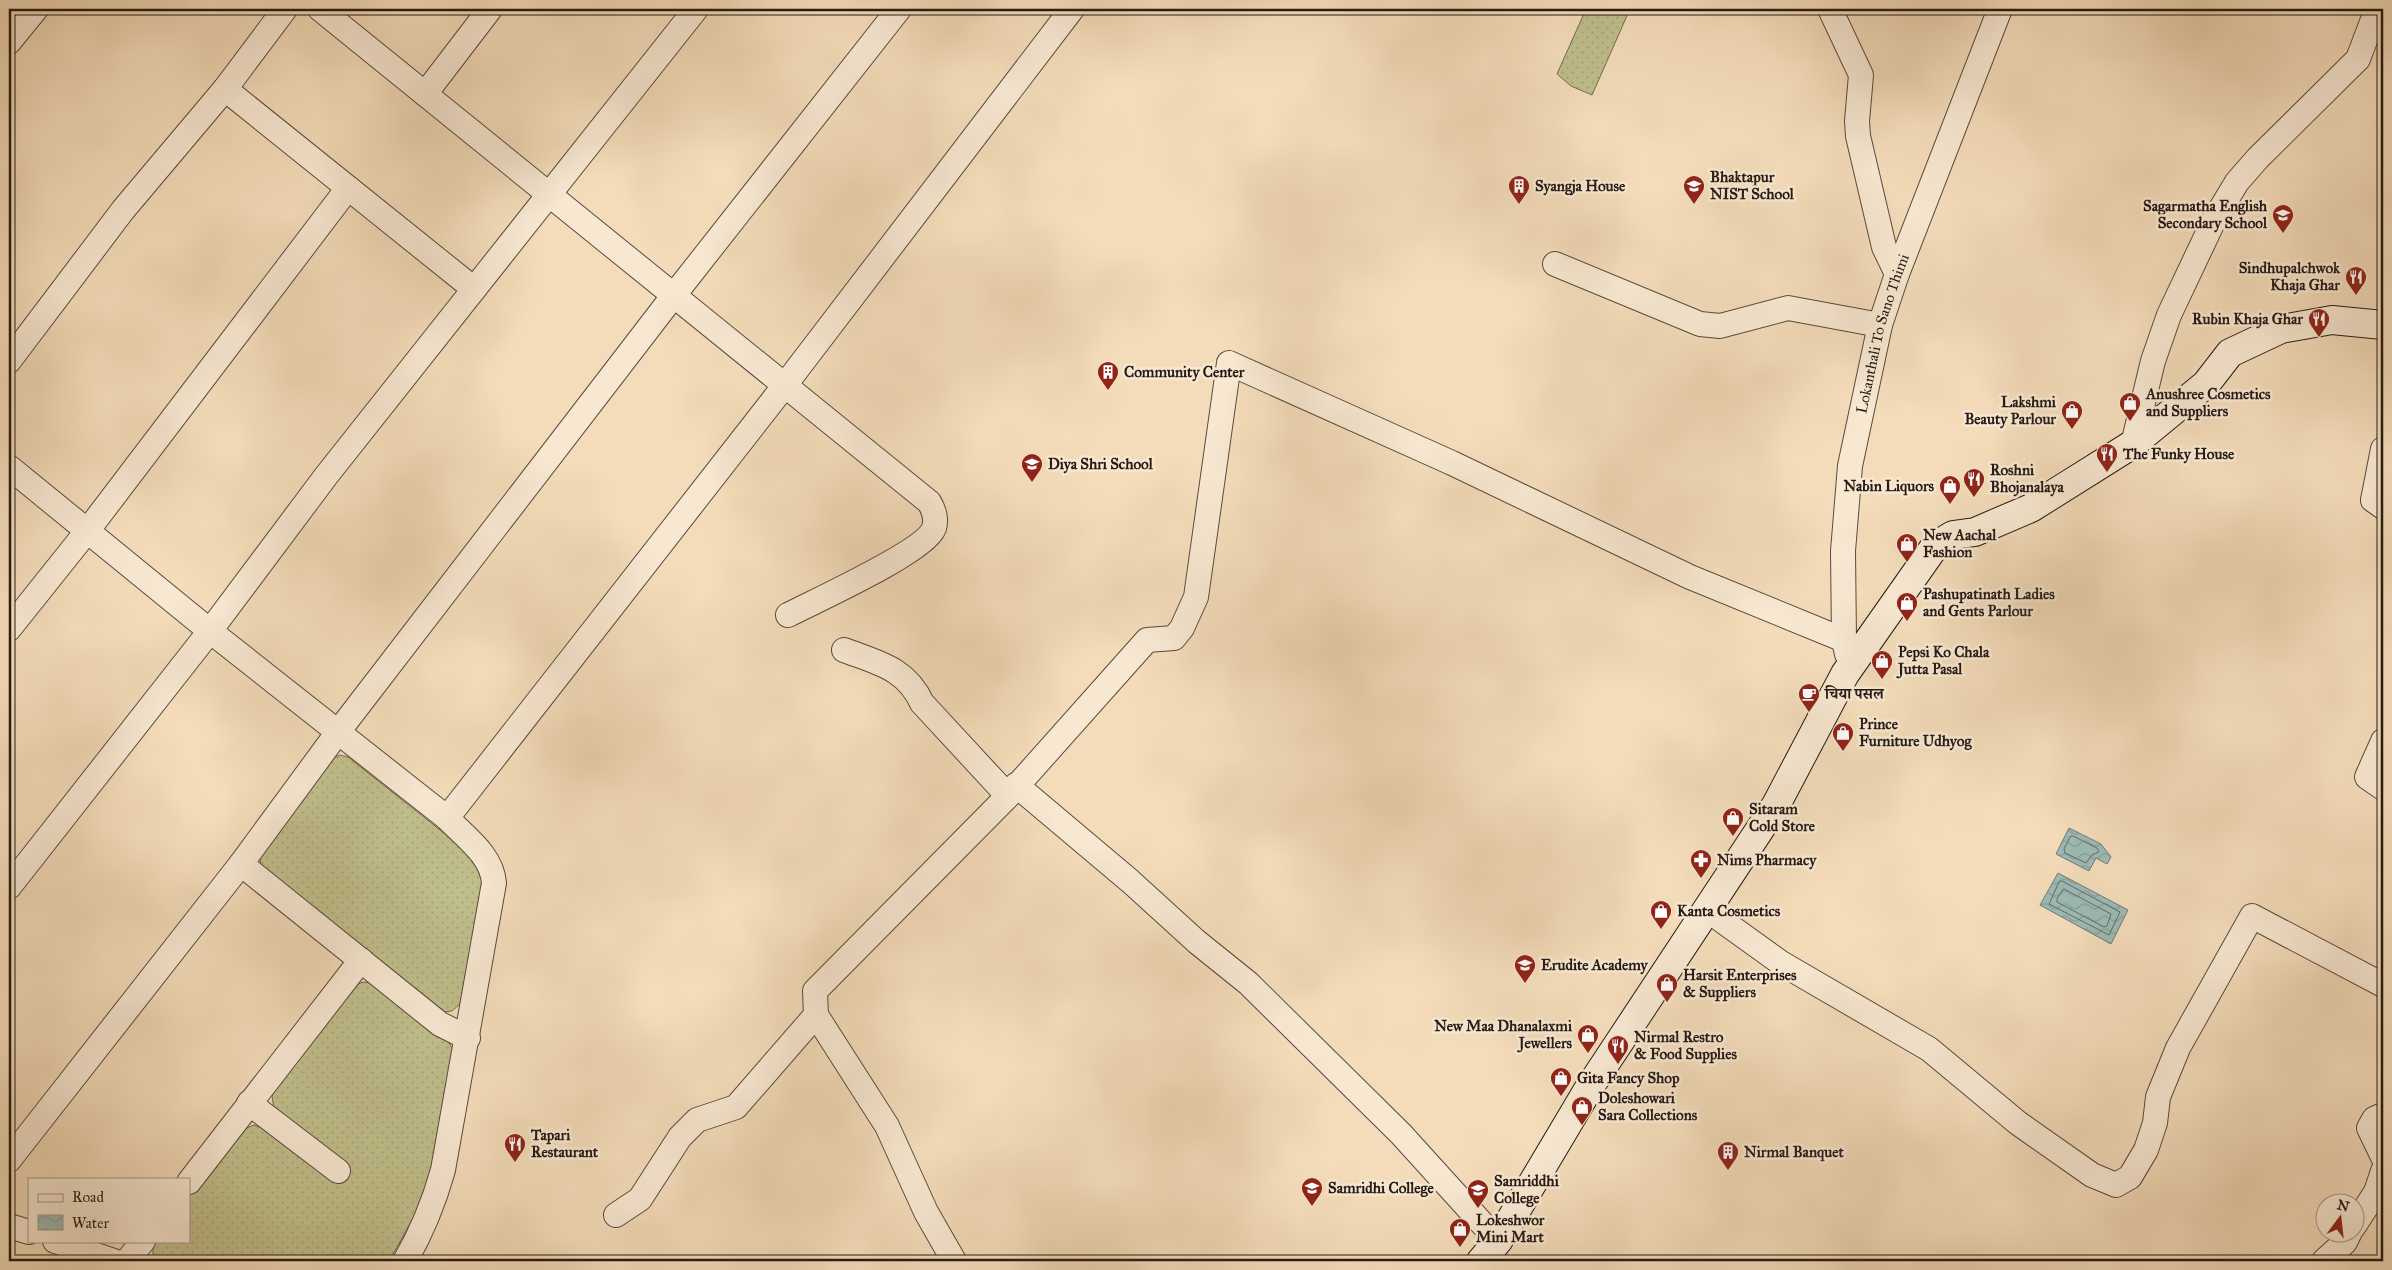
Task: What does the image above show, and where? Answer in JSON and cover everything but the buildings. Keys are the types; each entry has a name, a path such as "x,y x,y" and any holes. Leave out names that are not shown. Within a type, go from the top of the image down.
{"main road":[{"path":"1481,1261 1498,1240 1589,1088 1776,805 1845,674 1935,546 1953,536 1975,532 2031,508 2133,444 2206,384 2230,353 2282,329 2332,320 2383,325"}],"street":[{"path":"9,42 36,9"},
{"path":"9,361 123,210 225,89 285,9"},
{"path":"320,9 930,502 935,512 934,528 926,540 907,553 788,615"},
{"path":"425,94 490,9"},
{"path":"9,887 210,631 326,476 696,9"},
{"path":"9,1160 241,864 338,732 674,295 899,9"},
{"path":"446,818 785,385 1072,9"},
{"path":"1830,9 1861,75 1857,121 1858,136 1884,247 1897,274"},
{"name":"Lokanthali To Sano Thimi","path":"1845,674 1848,660 1844,640 1843,551 1850,466 1880,325 1897,274 2000,9"},
{"path":"2133,444 2156,352 2169,315 2214,220 2237,182 2258,158 2358,59 2372,22 2380,9"},
{"path":"225,89 474,290"},
{"path":"9,629 88,530 348,188"},
{"path":"1555,264 1700,324 1720,326 1788,308 1880,325"},
{"path":"954,1261 926,1212 887,1126 816,1015 815,991 1012,791 1147,640 1174,638 1182,628 1196,597 1229,363 1452,463 1690,577 1844,640"},
{"path":"2383,450 2373,500 2383,507"},
{"path":"9,467 210,631 446,818 487,858 493,872 494,883 468,1038 438,1187 418,1240 405,1261"},
{"path":"844,650 883,665 906,678 916,689 922,703 1012,791 1130,880 1197,942 1248,983 1401,1134 1498,1240"},
{"path":"2383,741 2367,777 2383,788"},
{"path":"241,864 440,1024 468,1038"},
{"path":"1706,910 1781,963 1929,1049 2018,1122 2092,1175 2116,1185 2130,1177 2146,1150 2155,1123 2158,1097 2178,1048 2252,916 2383,985"},
{"path":"190,1181 360,960"},
{"path":"616,1215 640,1198 680,1137 697,1120 736,1107 816,1015"},
{"path":"249,1103 338,1171"},
{"path":"2383,1115 2374,1119 2368,1128 2383,1158"},
{"path":"2364,1211 2376,1192 2383,1171"},
{"path":"9,1226 28,1232"},
{"path":"58,1242 114,1261"},
{"path":"127,1261 142,1242"},
{"path":"2324,1261 2344,1242"}],"shaded area":[{"path":"1586,9 1630,9 1592,95 1571,86 1557,74"},
{"path":"340,755 348,757 478,860 485,882 460,1004 452,1011 444,1012 261,868 260,857 333,758"},
{"path":"363,982 371,983 447,1040 454,1051 434,1165 419,1208 389,1261 158,1261 153,1256 153,1242 190,1242 190,1193 242,1130 254,1125 266,1129 274,1109 272,1096 275,1088 356,985"}],"water":[{"path":"2069,828 2101,844 2111,857 2107,864 2096,858 2089,871 2056,854"},
{"path":"2058,873 2128,910 2111,944 2040,905"}],"place":[{"name":"Syangja House","path":"1519,205"},
{"name":"Bhaktapur NIST School","path":"1694,205"},
{"name":"Sagarmatha English Secondary School","path":"2283,234"},
{"name":"Sindhupalchwok Khaja Ghar","path":"2356,296"},
{"name":"Rubin Khaja Ghar","path":"2319,338"},
{"name":"Community Center","path":"1108,391"},
{"name":"Anushree Cosmetics and Suppliers","path":"2130,422"},
{"name":"Lakshmi Beauty Parlour","path":"2072,430"},
{"name":"The Funky House","path":"2107,473"},
{"name":"Diya Shri School","path":"1032,483"},
{"name":"Roshni Bhojanalaya","path":"1974,498"},
{"name":"Nabin Liquors","path":"1950,505"},
{"name":"New Aachal Fashion","path":"1907,563"},
{"name":"Pashupatinath Ladies and Gents Parlour","path":"1907,622"},
{"name":"Pepsi Ko Chala Jutta Pasal","path":"1882,680"},
{"name":"चिया पसल","path":"1809,713"},
{"name":"Prince Furniture Udhyog","path":"1843,752"},
{"name":"Sitaram Cold Store","path":"1733,837"},
{"name":"Nims Pharmacy","path":"1701,879"},
{"name":"Kanta Cosmetics","path":"1661,930"},
{"name":"Erudite Academy","path":"1525,984"},
{"name":"Harsit Enterprises & Suppliers","path":"1667,1003"},
{"name":"New Maa Dhanalaxmi Jewellers","path":"1588,1054"},
{"name":"Nirmal Restro & Food Supplies","path":"1618,1065"},
{"name":"Gita Fancy Shop","path":"1561,1097"},
{"name":"Doleshowari Sara Collections","path":"1582,1126"},
{"name":"Tapari Restaurant","path":"515,1163"},
{"name":"Nirmal Banquet","path":"1728,1171"},
{"name":"Samridhi College","path":"1312,1207"},
{"name":"Samriddhi College","path":"1478,1209"},
{"name":"Lokeshwor Mini Mart","path":"1460,1248"}]}
